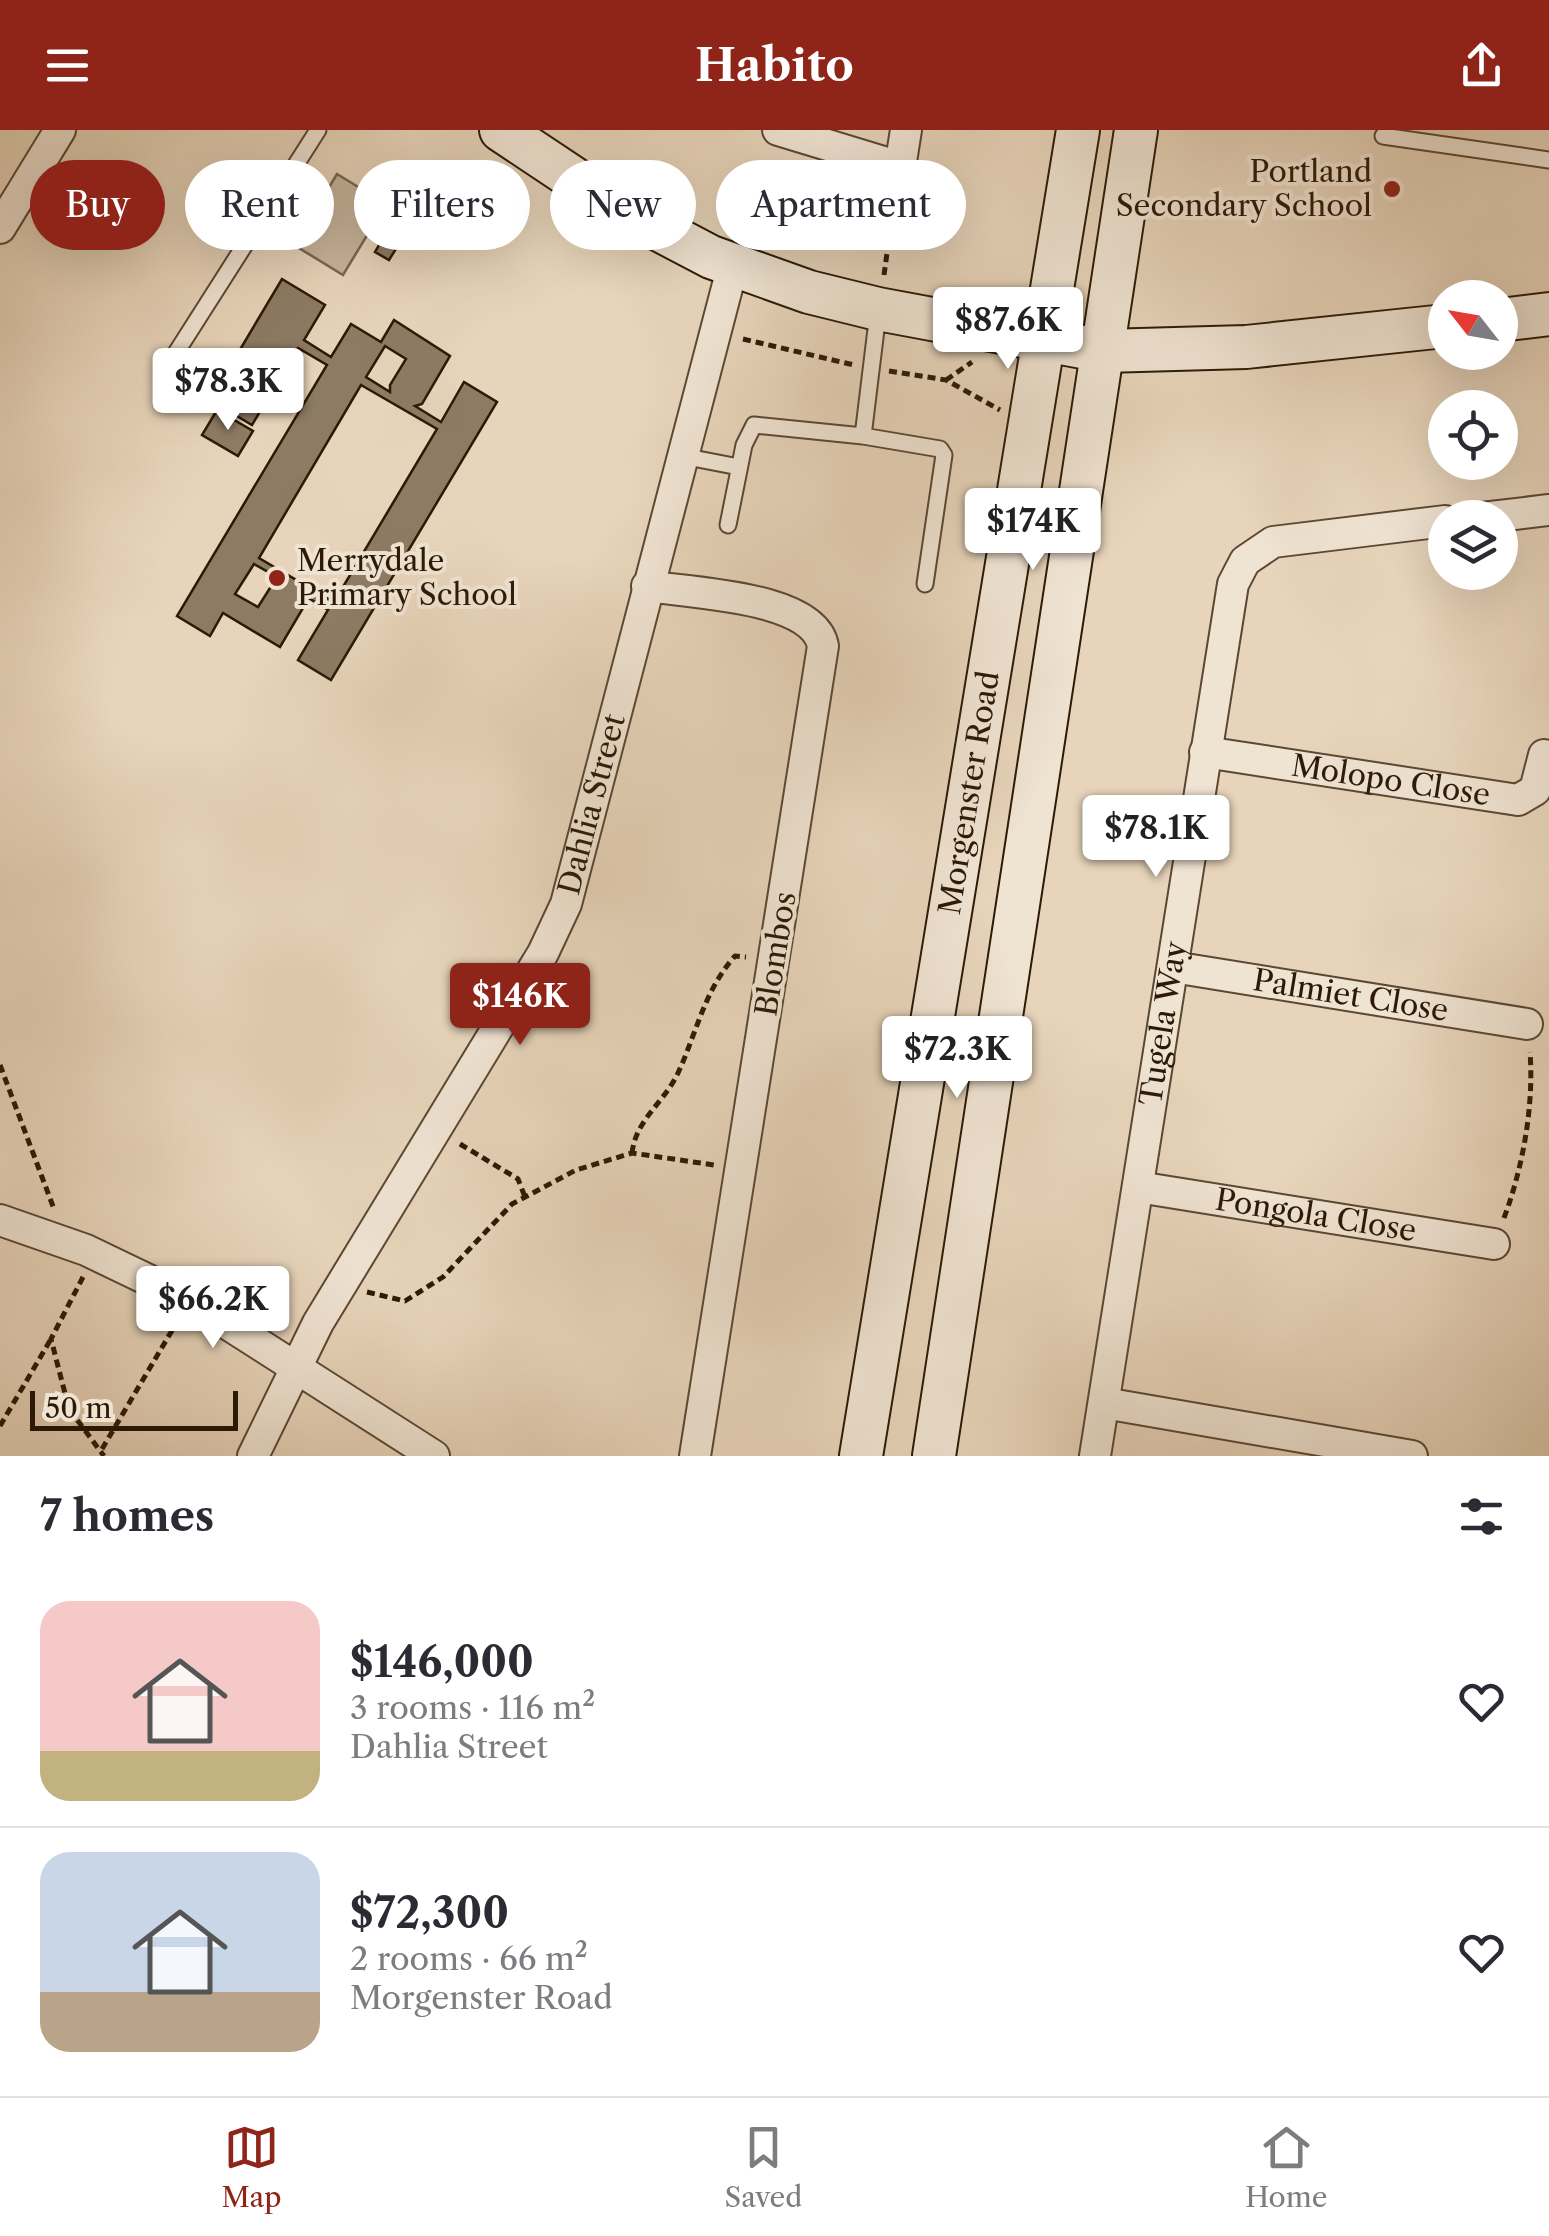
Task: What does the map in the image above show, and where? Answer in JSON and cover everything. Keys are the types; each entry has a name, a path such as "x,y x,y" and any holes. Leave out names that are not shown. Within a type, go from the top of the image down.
{"main road":[{"path":"501,130 618,208 733,266 809,292 878,309 1104,351 1246,347 1428,328"},
{"name":"Morgenster Road","path":"861,1456 1078,130"},
{"name":"Morgenster Road","path":"934,1456 1136,130"},
{"path":"1518,318 1549,314"}],"street":[{"path":"0,228 60,130"},
{"path":"778,130 877,160"},
{"path":"901,160 906,130"},
{"name":"Dahlia Street","path":"253,1456 292,1367 543,953 566,904 646,586 733,266"},
{"path":"1518,514 1549,510"},
{"name":"Tugela Way","path":"1095,1456 1230,598 1244,561 1265,545 1284,539 1428,523"},
{"name":"Blombos","path":"646,586 790,610 813,622 823,646 695,1456"},
{"name":"Molopo Close","path":"1205,752 1518,800 1535,790 1544,755"},
{"name":"Palmiet Close","path":"1173,967 1527,1024"},
{"name":"Pongola Close","path":"1138,1186 1494,1244"},
{"path":"0,1220 86,1250 190,1300 434,1456"},
{"path":"1104,1403 1412,1456"}],"lane":[{"path":"174,356 318,130"},
{"path":"1383,136 1549,160"},
{"path":"863,436 878,309"},
{"path":"728,526 750,428 760,424 940,450 944,456 924,584"},
{"path":"682,456 739,467"}],"path":[{"path":"878,309 887,250"},
{"path":"946,380 984,354"},
{"path":"632,1153 635,1133 676,1077 713,981 735,956 775,961"},
{"path":"1494,1244 1517,1184 1532,1078 1527,1024"},
{"path":"0,1065 54,1211 42,1234"},
{"path":"435,1128 518,1179 525,1197"},
{"path":"342,1283 404,1301 444,1278 470,1245 512,1204 576,1170 632,1153 742,1170"},
{"path":"0,1426 82,1282 86,1250"},
{"path":"51,1339 69,1409 103,1452 190,1300"}],"shaded area":[{"path":"337,174 354,184 354,250 358,250 343,275 302,250 334,250"}],"building":[{"path":"376,250 395,250 389,260"},
{"path":"282,279 325,305 304,340 331,357 351,324 381,342 394,320 450,356 422,404 415,406 441,422 464,382 497,402 331,680 298,660 328,610 305,596 306,603 280,647 223,613 210,636 177,616 327,365 298,348 252,425 210,400","holes":["385,346 406,359 390,385 390,392 366,377","361,385 437,429 334,602 259,558","254,564 277,577 258,607 235,594"]},
{"path":"217,410 253,431 238,456 202,435"}],"place":[{"name":"Portland Secondary School","path":"1392,189"},
{"name":"Merrydale Primary School","path":"277,578"}]}
